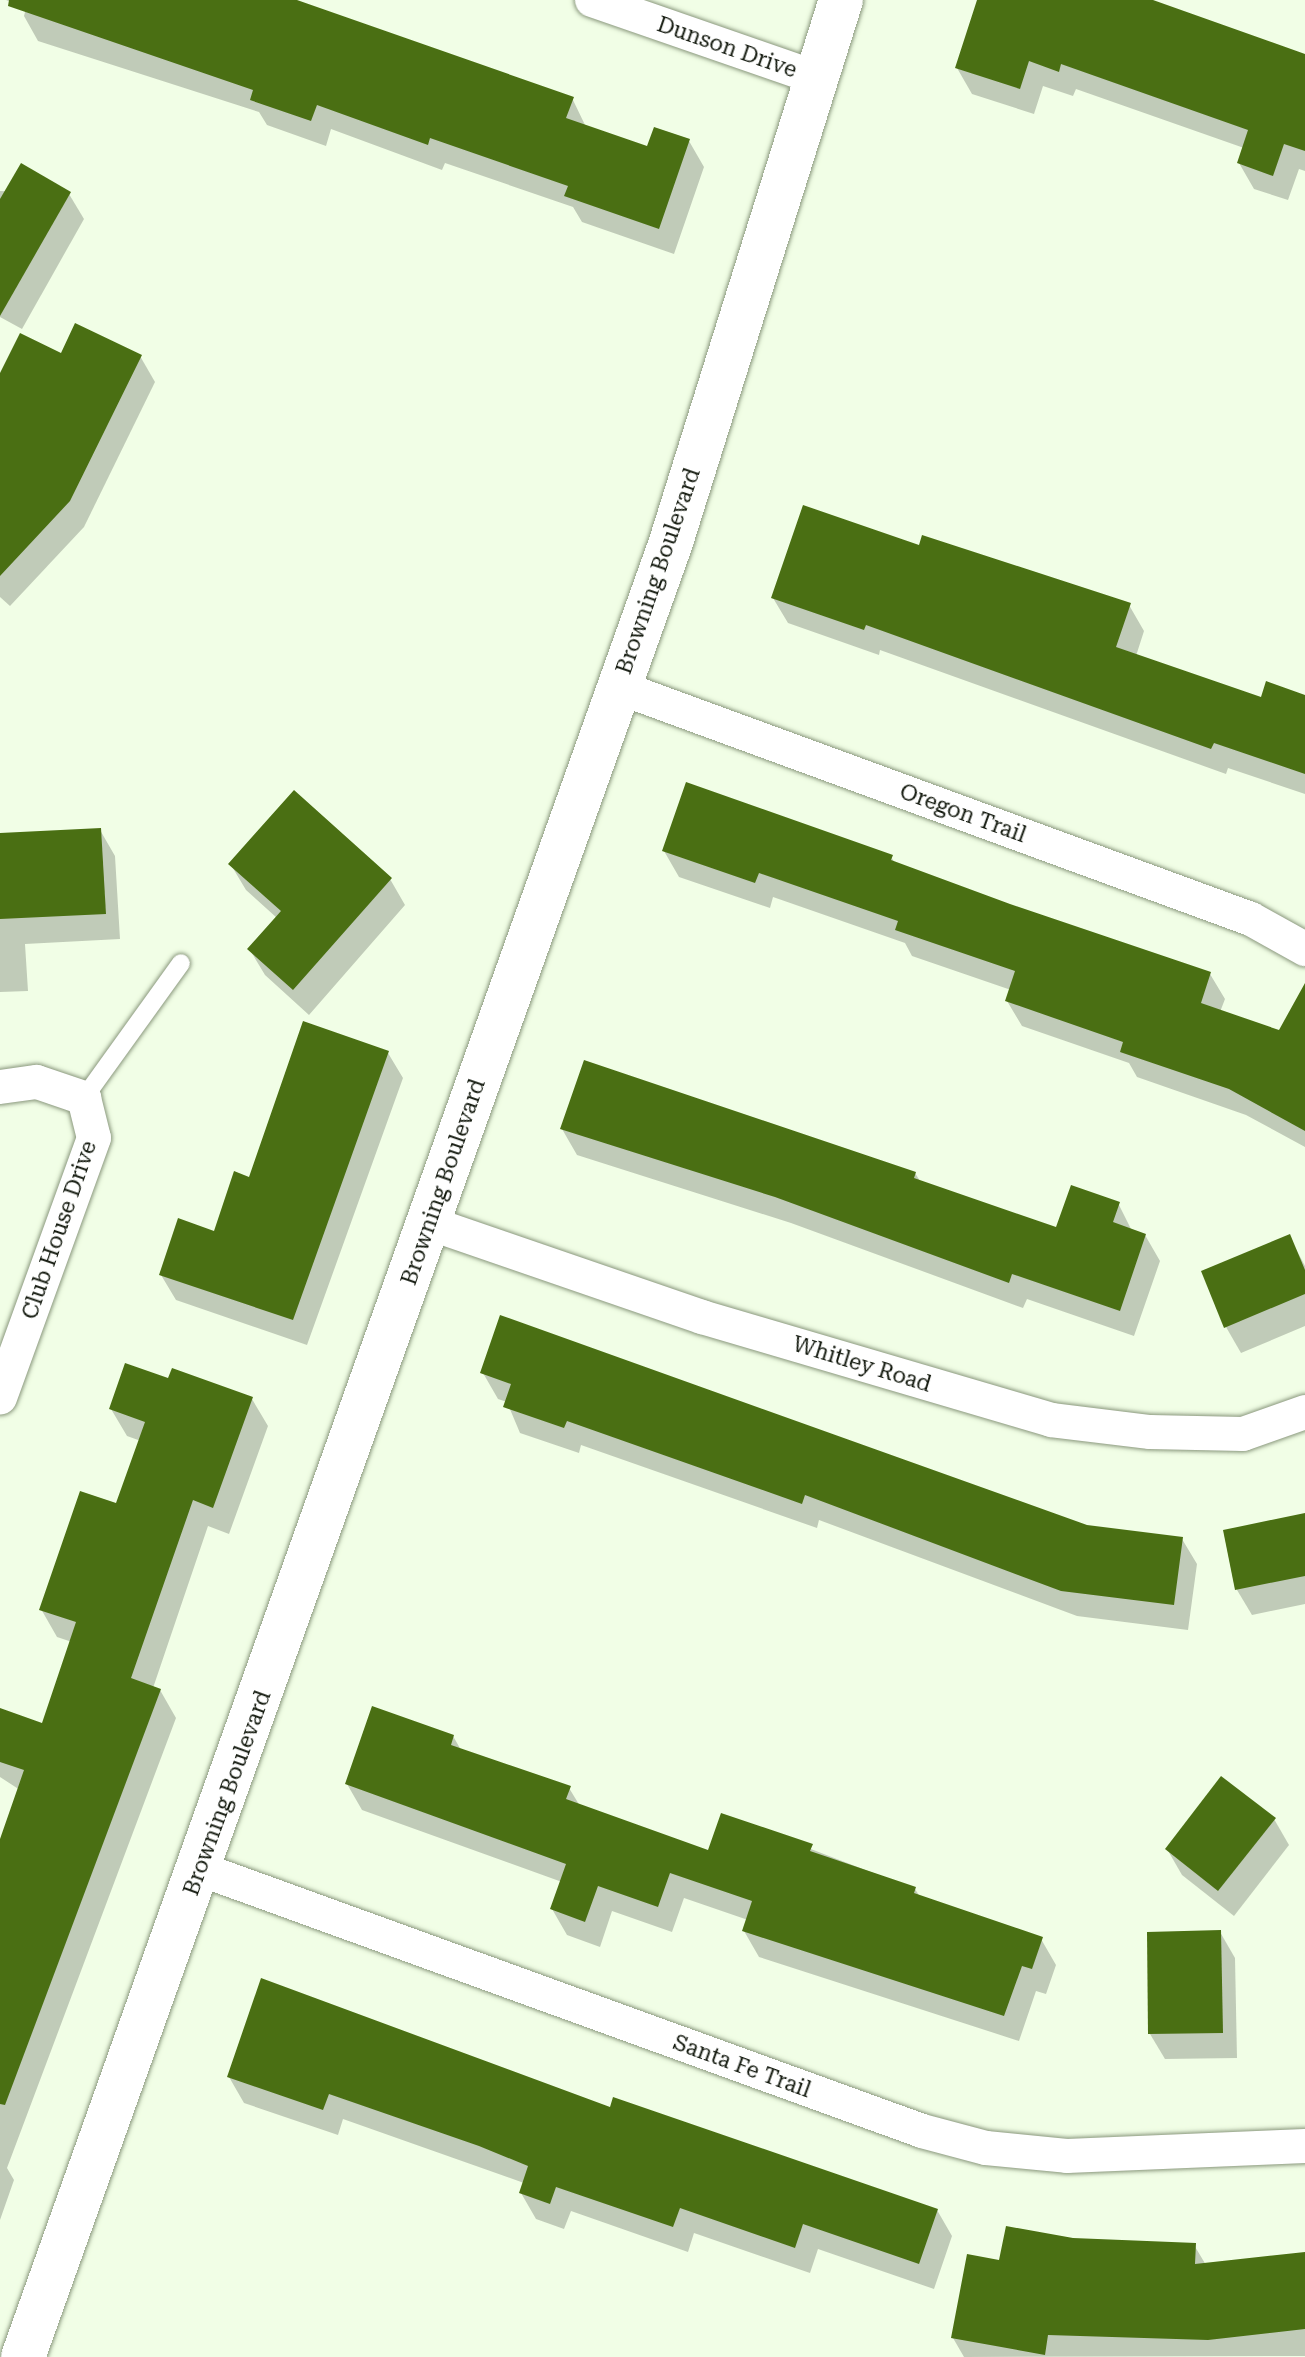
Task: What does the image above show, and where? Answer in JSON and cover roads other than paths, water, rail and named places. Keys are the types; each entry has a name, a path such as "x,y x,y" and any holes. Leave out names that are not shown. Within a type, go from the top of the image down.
{"street":[{"name":"Dunson Drive","path":"592,0 817,78"},
{"name":"Browning Boulevard","path":"23,2357 200,1869 671,542 841,0"},
{"name":"Oregon Trail","path":"618,687 1251,919 1305,949"},
{"path":"0,1087 37,1082 84,1098"},
{"name":"Club House Drive","path":"0,1397 94,1138 84,1098"},
{"name":"Whitley Road","path":"429,1223 702,1317 1051,1420 1150,1432 1243,1434 1305,1412"},
{"name":"Santa Fe Trail","path":"200,1869 922,2131 986,2148 1067,2156 1305,2146"}],"lane":[{"path":"84,1098 181,963"}]}
